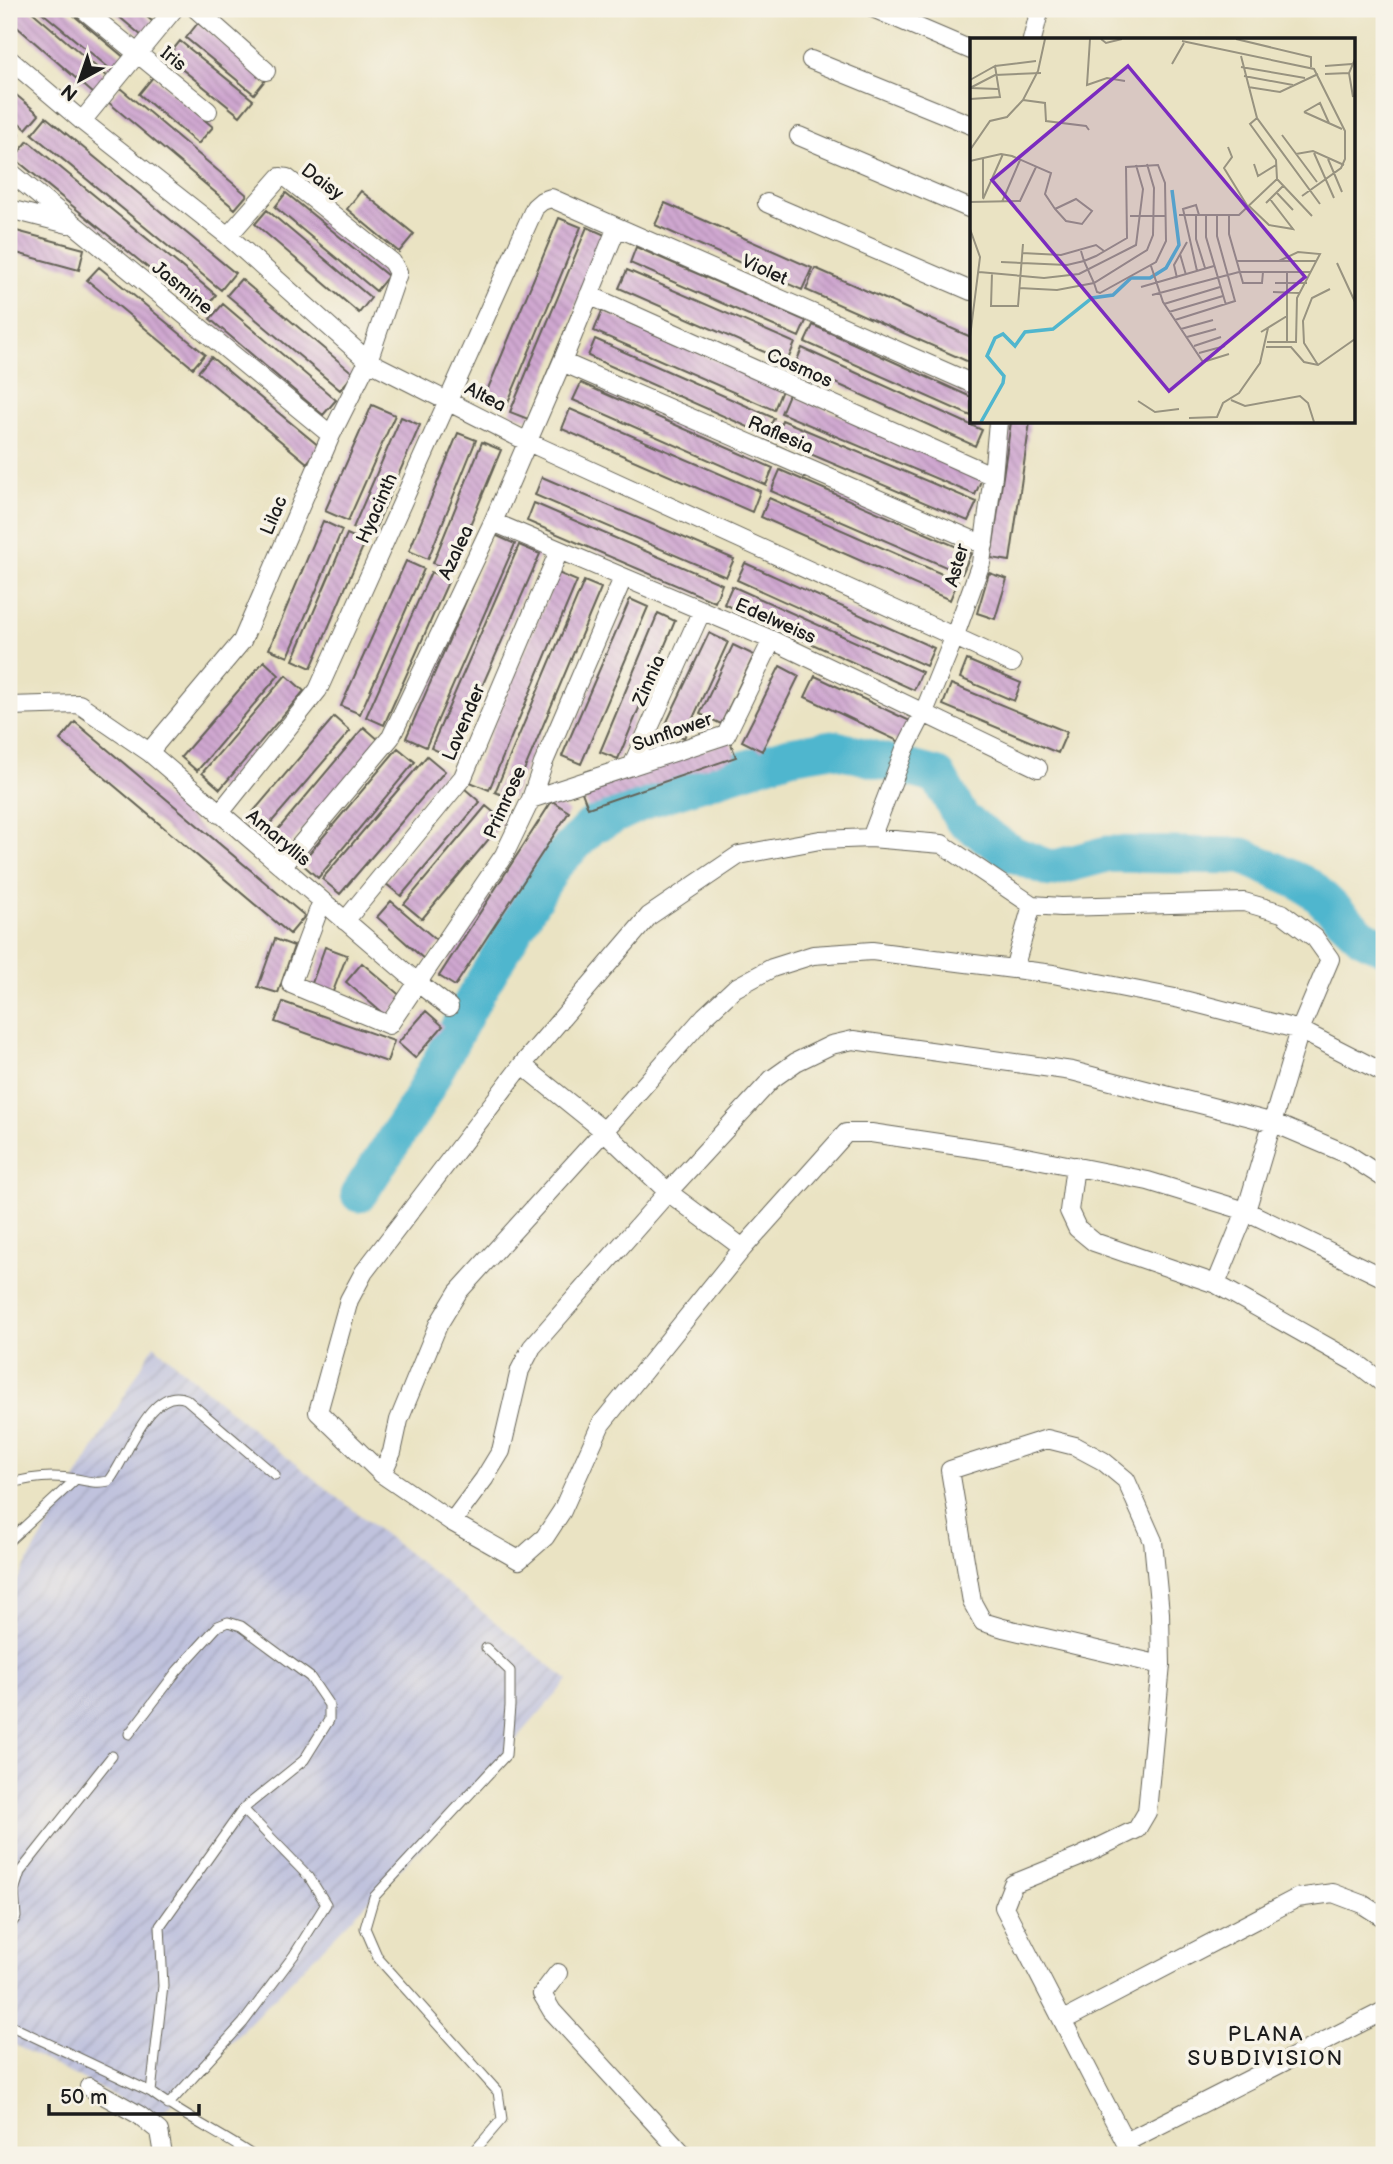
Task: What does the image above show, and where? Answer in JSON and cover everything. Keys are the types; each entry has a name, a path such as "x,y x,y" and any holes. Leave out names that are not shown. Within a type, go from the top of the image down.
{"street":[{"name":"Iris","path":"83,9 208,111"},
{"path":"82,121 174,9"},
{"path":"196,9 266,71"},
{"path":"875,9 970,50"},
{"path":"1033,38 1040,9"},
{"name":"Altea","path":"9,59 82,121 228,236 368,361 526,441 1012,663"},
{"path":"811,60 970,125"},
{"path":"799,136 970,209"},
{"name":"Jasmine","path":"9,171 331,435"},
{"name":"Daisy","path":"228,236 280,177 287,178 392,262 398,273"},
{"name":"Violet","path":"541,201 551,198 970,383"},
{"name":"Hyacinth","path":"219,814 318,690 535,206 541,201"},
{"path":"767,203 970,291"},
{"path":"9,209 75,226"},
{"name":"Azalea","path":"283,866 391,737 492,522 617,227"},
{"name":"Lilac","path":"149,752 242,641 331,435 368,361 398,273"},
{"name":"Cosmos","path":"589,295 993,476"},
{"name":"Raflesia","path":"562,362 984,545"},
{"name":"Aster","path":"871,838 905,749 924,712 954,638 981,564 998,424"},
{"name":"Edelweiss","path":"492,522 772,640 1038,768"},
{"name":"Lavender","path":"345,920 463,777 559,551"},
{"name":"Primrose","path":"322,901 291,984 389,1025 504,855 531,799 543,764 623,578"},
{"name":"Zinnia","path":"632,766 702,610"},
{"name":"Sunflower","path":"531,799 726,735 772,640"},
{"name":"Amaryllis","path":"9,706 79,704 149,752 449,1007"},
{"path":"1216,1284 1246,1211 1300,1030 1330,959 1315,938 1282,913 1244,902 1032,905 942,844 871,838 820,840 739,855 649,916 522,1065 364,1272 349,1300 318,1412 383,1474 452,1522 519,1560 545,1537 562,1511 601,1424 743,1248 846,1133 871,1133 992,1151 1148,1181 1246,1211 1384,1278"},
{"path":"1014,969 1032,905"},
{"path":"383,1474 392,1452 399,1420 438,1325 458,1292 705,1016 736,988 772,968 813,955 872,951 1053,974 1180,999 1300,1030 1384,1073"},
{"path":"452,1522 501,1451 520,1370 532,1347 772,1079 796,1062 831,1045 853,1040 1072,1071 1274,1124 1347,1154 1384,1178"},
{"path":"522,1065 604,1131 668,1192 743,1248"},
{"path":"1075,1166 1069,1211 1077,1228 1094,1242 1216,1284 1358,1364 1384,1384"},
{"path":"1161,1665 983,1622 972,1602 950,1471 1047,1439 1075,1446 1102,1461 1126,1480 1153,1541 1160,1613 1161,1665 1147,1812 1137,1829 1013,1885 1004,1907 1129,2149 1384,2011"},
{"path":"1064,2020 1297,1898 1334,1893 1362,1903 1377,1911 1384,1919"},
{"path":"558,1973 542,1994 552,2011 684,2155"},
{"path":"89,2087 139,2115 159,2131 163,2155"}],"lane":[{"path":"9,1484 27,1478 55,1476 98,1484 109,1481 145,1420 169,1397 178,1396 186,1399 275,1475"},
{"path":"9,1541 76,1479"},
{"path":"129,1734 166,1683 218,1626 228,1622 241,1626 310,1677 329,1705 329,1720 304,1760 243,1809 160,1926 163,1986 151,2092"},
{"path":"471,2155 502,2119 498,2092 379,1958 365,1927 374,1896 506,1755 510,1671 486,1648"},
{"path":"9,1927 16,1917 14,1891 20,1872 112,1755"},
{"path":"168,2105 243,2023 294,1955 326,1904 309,1877 243,1809"},
{"path":"9,2025 151,2092 252,2155"}],"shaded area":[{"path":"154,1345 255,1432 568,1680 437,1831 157,2118 9,2042 9,1594"}],"building":[{"path":"9,9 29,9 108,77 94,94 9,20"},
{"path":"38,9 66,9 126,59 115,73"},
{"path":"110,9 138,9 153,22 142,36"},
{"path":"198,23 266,79 254,94 186,38"},
{"path":"180,41 253,100 240,116 167,57"},
{"path":"153,77 213,127 198,144 139,94"},
{"path":"120,88 247,195 235,209 108,102"},
{"path":"9,89 39,114 26,129 9,114"},
{"path":"46,117 235,273 221,290 32,134"},
{"path":"9,126 19,134 9,147"},
{"path":"28,141 216,295 202,312 14,158"},
{"path":"361,191 414,234 399,252 347,209"},
{"path":"286,193 388,276 376,291 275,207"},
{"path":"665,203 812,268 802,290 655,225"},
{"path":"267,210 371,298 359,313 255,224"},
{"path":"559,218 581,227 506,407 484,398"},
{"path":"587,227 605,235 528,419 510,412"},
{"path":"9,229 84,249 79,270 9,251"},
{"path":"636,247 806,321 799,337 630,263"},
{"path":"99,267 205,354 193,368 87,280"},
{"path":"815,268 970,337 970,363 806,290"},
{"path":"627,270 795,343 787,362 619,288"},
{"path":"241,279 354,374 340,390 227,295"},
{"path":"223,304 336,400 323,415 210,319"},
{"path":"602,311 782,390 774,410 594,331"},
{"path":"813,325 970,397 970,416 805,342"},
{"path":"595,339 774,418 766,435 588,356"},
{"path":"802,348 982,430 975,446 795,365"},
{"path":"211,357 320,447 307,463 198,372"},
{"path":"581,383 773,468 766,485 573,400"},
{"path":"789,394 983,476 975,495 781,413"},
{"path":"372,405 395,415 348,521 325,511"},
{"path":"570,409 760,491 752,512 562,429"},
{"path":"401,417 420,425 372,536 353,528"},
{"path":"782,420 977,502 968,521 775,439"},
{"path":"1011,424 1030,424 1010,561 991,558"},
{"path":"458,433 476,440 428,559 409,551"},
{"path":"482,442 501,450 451,571 433,563"},
{"path":"780,470 971,553 962,574 771,491"},
{"path":"542,477 734,559 726,577 535,495"},
{"path":"769,498 958,581 950,600 761,517"},
{"path":"534,503 722,584 715,602 527,521"},
{"path":"323,521 342,530 288,657 269,649"},
{"path":"347,534 365,542 311,668 293,660"},
{"path":"495,535 515,544 426,747 406,738"},
{"path":"519,545 540,554 451,757 431,748"},
{"path":"406,561 424,569 360,714 341,706"},
{"path":"745,563 934,648 926,666 737,580"},
{"path":"431,572 449,580 384,725 366,717"},
{"path":"558,573 577,581 489,790 470,782"},
{"path":"989,573 1007,579 995,619 977,613"},
{"path":"584,581 601,588 512,799 495,792"},
{"path":"732,586 922,672 914,690 724,604"},
{"path":"630,599 648,607 581,764 562,756"},
{"path":"658,613 675,621 618,759 600,752"},
{"path":"709,633 728,642 684,738 664,728"},
{"path":"733,645 754,655 721,724 700,714"},
{"path":"967,660 1021,683 1014,701 960,678"},
{"path":"264,661 279,675 197,771 181,757"},
{"path":"780,666 799,676 762,751 742,741"},
{"path":"286,675 304,691 220,789 202,773"},
{"path":"815,676 910,721 900,742 805,697"},
{"path":"951,684 1067,732 1058,753 943,705"},
{"path":"334,717 350,731 262,833 247,819"},
{"path":"75,722 305,916 290,934 60,740"},
{"path":"364,727 379,740 284,851 270,839"},
{"path":"730,741 736,757 588,808 582,792"},
{"path":"398,748 415,762 318,878 301,863"},
{"path":"427,756 445,771 340,894 322,879"},
{"path":"464,788 480,802 401,896 385,883"},
{"path":"552,801 569,812 455,986 439,976"},
{"path":"486,806 504,821 422,919 404,904"},
{"path":"391,901 440,943 425,960 377,917"},
{"path":"275,939 294,946 278,993 258,987"},
{"path":"325,947 347,955 332,994 311,986"},
{"path":"362,963 403,998 387,1017 346,982"},
{"path":"283,1002 394,1041 387,1062 275,1022"},
{"path":"426,1011 443,1026 415,1058 398,1043"}],"waterway":[{"path":"359,1194 418,1103 478,991 553,866 592,826 649,799 790,755 832,748 938,776 962,819 1013,854 1051,869 1107,854 1243,856 1309,886 1362,936 1384,947"}],"district":[{"name":"PLANA SUBDIVISION","path":"1266,2046"}]}
